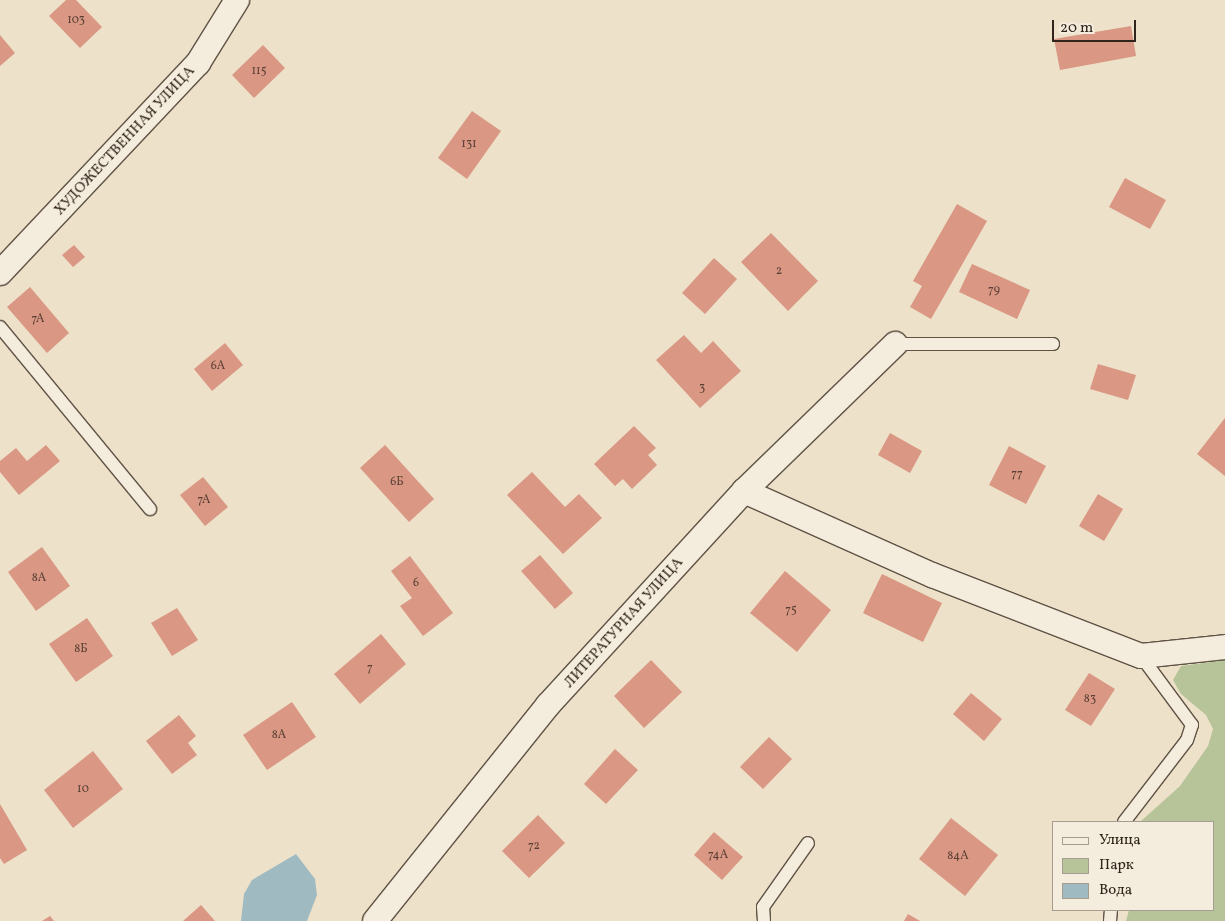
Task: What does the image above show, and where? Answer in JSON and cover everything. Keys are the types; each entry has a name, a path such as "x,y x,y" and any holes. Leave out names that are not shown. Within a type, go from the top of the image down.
{"street":[{"name":"ХУДОЖЕСТВЕННАЯ УЛИЦА","path":"0,273 198,63 237,0"},
{"name":"ЛИТЕРАТУРНАЯ УЛИЦА","path":"375,921 548,705 744,491 895,344"},
{"path":"744,491 932,575 1141,656 1225,648"}],"lane":[{"path":"0,327 150,509"},
{"path":"895,344 1053,344"},
{"path":"1125,821 1187,740 1192,725 1141,656"},
{"path":"764,921 763,907 808,844"}],"green space":[{"path":"1225,660 1225,921 1126,921 1129,911 1215,911 1215,821 1141,821 1180,786 1208,746 1213,729 1206,715 1181,694 1173,680 1181,666"}],"water":[{"path":"296,854 315,879 317,895 307,921 241,921 244,894 252,880"}],"building":[{"path":"66,0 76,0 102,27 80,48 49,16"},
{"path":"1131,26 1136,56 1060,70 1054,39"},
{"path":"0,35 15,53 0,66"},
{"path":"263,45 285,68 254,98 232,75"},
{"path":"472,111 501,131 467,179 438,158"},
{"path":"1125,178 1166,200 1150,229 1109,207"},
{"path":"957,204 987,221 931,319 910,307 922,286 913,281"},
{"path":"771,233 818,281 788,311 741,262"},
{"path":"74,245 85,257 73,267 62,255"},
{"path":"714,258 737,279 705,314 682,293"},
{"path":"972,264 1030,290 1017,319 959,292"},
{"path":"30,287 69,333 47,353 7,307"},
{"path":"684,335 701,353 713,341 741,371 700,408 656,360"},
{"path":"225,343 243,365 212,391 194,369"},
{"path":"1098,364 1136,375 1128,400 1090,389"},
{"path":"1225,418 1225,476 1197,454"},
{"path":"634,426 656,448 648,455 657,465 632,489 623,479 615,486 594,464"},
{"path":"890,433 922,451 910,473 878,455"},
{"path":"46,445 60,461 19,495 0,472 0,461 16,448 27,461"},
{"path":"385,445 434,499 409,522 360,468"},
{"path":"1009,446 1046,466 1026,504 989,485"},
{"path":"532,472 565,507 579,494 602,518 563,554 507,495"},
{"path":"203,477 228,507 205,526 180,495"},
{"path":"1098,494 1123,509 1104,541 1079,526"},
{"path":"42,547 70,586 36,611 8,572"},
{"path":"540,555 573,593 555,609 521,571"},
{"path":"410,556 453,613 423,636 400,606 412,598 391,571"},
{"path":"785,571 831,610 797,652 750,613"},
{"path":"882,574 942,603 923,642 863,613"},
{"path":"177,608 198,640 172,656 151,623"},
{"path":"87,618 113,656 76,682 49,644"},
{"path":"381,634 406,664 360,704 334,674"},
{"path":"651,660 682,692 644,728 614,696"},
{"path":"1089,673 1115,689 1091,726 1065,710"},
{"path":"971,693 1002,719 984,741 953,714"},
{"path":"292,702 316,737 267,770 243,735"},
{"path":"179,715 196,736 188,743 197,755 172,774 146,741"},
{"path":"769,737 792,759 763,789 740,767"},
{"path":"615,749 638,770 606,804 584,784"},
{"path":"93,751 123,789 73,828 44,790"},
{"path":"0,804 27,850 4,864 0,858"},
{"path":"538,815 565,843 529,878 502,851"},
{"path":"951,818 998,855 965,896 919,859"},
{"path":"714,832 743,857 722,880 694,855"},
{"path":"201,905 215,921 183,921"},
{"path":"908,914 920,921 904,921"},
{"path":"50,916 54,921 42,921"}]}
